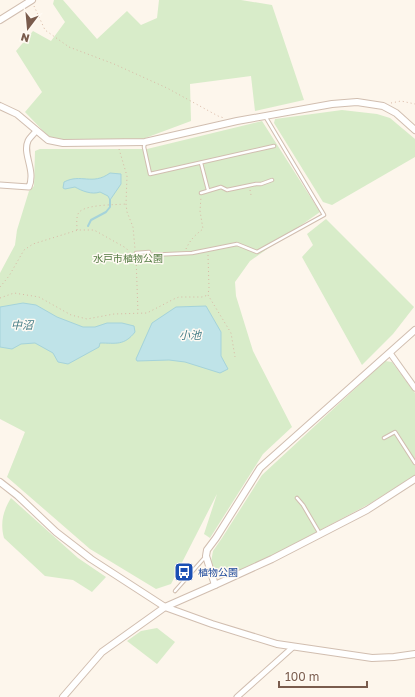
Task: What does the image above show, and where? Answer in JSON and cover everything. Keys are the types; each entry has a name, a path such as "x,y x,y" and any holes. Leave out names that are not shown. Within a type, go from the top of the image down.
{"street":[{"path":"0,20 31,1"},
{"path":"0,106 17,114 48,140 63,143 145,142 237,121 332,104 357,102 383,106 396,113 415,130"},
{"path":"0,185 29,187 32,170 27,150 28,142 36,131"},
{"path":"215,585 206,556 207,550 260,468 415,330"},
{"path":"390,353 415,388"},
{"path":"63,697 102,652 115,641 154,616 165,607 215,585 367,510 415,479"},
{"path":"0,482 18,496 56,532 85,554 165,607 204,622 270,642 372,658 394,658 415,654"},
{"path":"237,697 293,646"}],"lane":[{"path":"136,253 149,252 149,255 185,253 237,244 256,252 324,215 265,116"},
{"path":"145,142 144,146 150,174 274,146"},
{"path":"201,162 208,190"},
{"path":"201,193 221,187 227,190 261,184 272,180"},
{"path":"384,438 395,432 415,463"},
{"path":"297,498 303,505 320,534"},
{"path":"175,591 206,556"}],"path":[{"path":"31,1 45,30 69,47 114,64 167,88 218,116 237,121"},
{"path":"383,106 401,101 415,104"},
{"path":"118,142 126,176 127,212 133,227 136,253 138,313"},
{"path":"185,253 189,242 195,234 203,229 200,211 201,193"},
{"path":"78,230 77,216 82,210 88,207 126,204"},
{"path":"0,287 9,276 24,250 33,244 78,230 94,230 111,239 126,248 136,261"},
{"path":"208,250 210,288 208,295 231,333 235,357"},
{"path":"0,298 14,293 39,297 71,315 87,319 114,314 147,313 180,297 202,297 208,295"}],"green space":[{"path":"54,0 63,0 97,39 127,11 141,25 157,18 159,0 241,0 272,5 304,100 255,111 251,76 190,84 191,121 140,140 56,140 48,136 25,112 42,92 16,51 33,31 51,41 65,22 53,4"},
{"path":"342,110 377,114 390,118 415,139 415,157 332,205 323,202 274,123 275,119"},
{"name":"水戸市植物公園","path":"262,121 320,212 250,261 235,282 236,296 253,351 292,427 263,454 210,538 204,534 217,494 171,584 156,589 90,549 7,477 25,432 0,419 0,273 15,245 17,230 29,191 34,186 35,151 40,149 147,149"},
{"path":"326,219 414,307 393,334 362,365 302,257 313,245 307,234"},
{"path":"385,361 392,362 415,393 415,475 371,503 266,559 223,577 218,576 211,562 213,551 262,475"},
{"path":"11,498 78,558 106,577 92,592 73,580 45,576 4,538 2,527 3,517"},
{"path":"157,628 175,642 157,664 127,641 141,631"}],"water":[{"path":"110,173 121,174 121,184 110,200 108,196 100,192 90,193 75,187 63,188 64,182 70,180 98,179"},
{"name":"中沼","path":"23,303 36,305 57,317 83,327 95,327 107,323 122,323 134,326 135,332 123,342 100,343 99,347 68,364 58,362 53,353 35,343 21,344 12,349 0,347 0,307"},
{"name":"小池","path":"206,306 221,332 221,356 228,369 220,373 185,362 169,360 137,361 136,359 152,323 176,307"}],"waterway":[{"path":"88,226 91,220 106,212 110,207 110,200"}],"place":[{"name":"植物公園","path":"184,572"}]}
